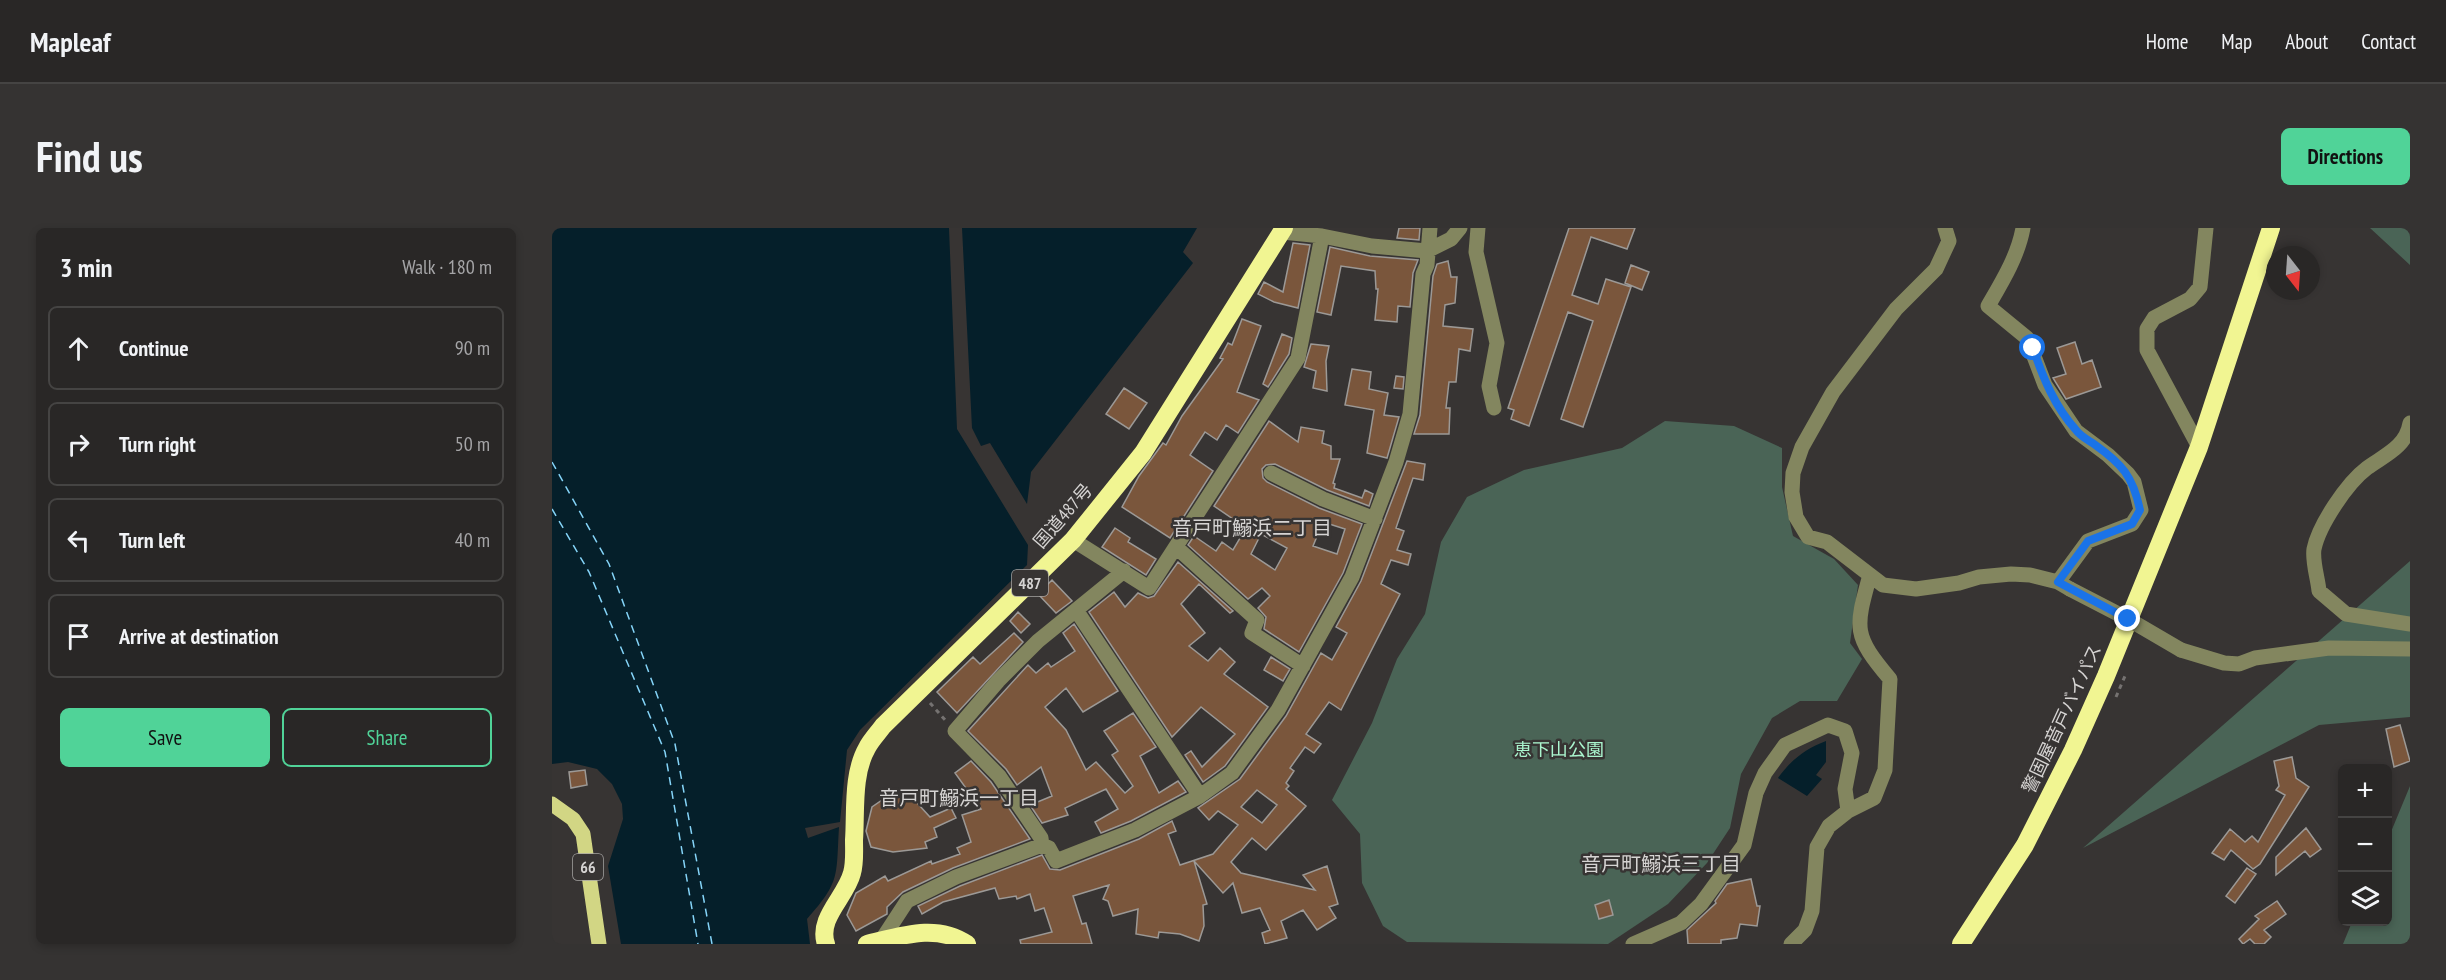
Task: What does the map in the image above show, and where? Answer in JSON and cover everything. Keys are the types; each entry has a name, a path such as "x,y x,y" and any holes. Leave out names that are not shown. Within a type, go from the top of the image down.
{"highway":[{"name":"警固屋音戸バイパス","path":"1961,944 2025,845 2073,750 2147,578 2199,447 2271,228"},
{"name":"国道487号","path":"826,944 824,933 826,920 838,904 853,872 857,788 860,766 866,749 883,726 1073,540 1143,453 1283,230"},
{"path":"867,944 930,932 945,933 967,944"},
{"path":"910,944 932,936 944,936 961,944"}],"main road":[{"name":"66","path":"552,804 573,819 583,834 599,944"}],"street":[{"path":"879,944 907,901 956,877 1041,845 1048,848 1056,861 1135,830 1200,796 1232,773 1253,747 1303,666 1352,578 1375,519 1410,414 1430,228"},
{"path":"1283,230 1372,246 1427,251 1451,239 1460,228"},
{"path":"1478,228 1476,252 1497,343 1490,386 1494,408"},
{"path":"1945,228 1949,241 1936,269 1896,309 1833,392 1802,447 1793,473 1791,492 1796,518 1808,537 1827,542 1883,585 1916,589 1959,583 1979,577 2011,574 2030,575 2064,585 2181,650 2224,663 2239,664 2255,658 2329,648 2410,649"},
{"path":"2023,228 2012,261 1988,306 2027,338 2045,385 2076,431 2108,454 2128,474 2134,482 2140,510 2132,524 2088,541 2064,585"},
{"path":"2199,447 2147,350 2147,330 2154,318 2190,299 2200,287 2206,228"},
{"path":"1073,540 1149,588 1298,358 1322,236"},
{"path":"2410,423 2409,430 2395,451 2365,470 2340,498 2324,524 2314,550 2319,591 2346,614 2410,624"},
{"path":"1271,473 1323,499 1375,519"},
{"path":"1176,547 1257,620 1252,633 1303,666"},
{"path":"1041,845 1041,838 999,776 955,731 1038,641 1124,571"},
{"path":"1791,944 1804,930 1812,911 1817,847 1829,826 1848,811 1874,798 1885,770 1890,679 1869,654 1859,634 1859,616 1870,575"},
{"path":"1076,610 1200,796"},
{"path":"1633,944 1681,923 1701,904 1744,845 1756,793 1765,773 1785,745 1828,725 1845,731 1852,753 1845,789 1848,811"}],"path":[{"path":"927,700 955,731"}],"green space":[{"path":"2370,228 2410,228 2410,265"},
{"name":"恵下山公園","path":"1665,421 1734,426 1782,448 1782,487 1793,536 1834,559 1858,585 1850,643 1862,659 1837,701 1800,701 1772,718 1741,774 1730,828 1707,863 1668,904 1608,944 1407,942 1383,926 1362,883 1360,834 1332,800 1372,723 1397,659 1425,614 1441,542 1467,497 1524,470 1622,448"},
{"path":"2410,561 2410,717 2319,725 2083,848"},
{"path":"2410,786 2410,944 2343,944 2350,926 2392,926 2392,829"}],"water":[{"path":"552,228 949,228 957,429 1028,545 1027,565 860,730 847,750 840,822 805,828 808,838 839,827 835,877 826,895 807,919 810,944 621,944 608,866 623,819 622,804 612,784 597,769 568,762 552,764"},
{"path":"962,228 1197,228 1183,252 1193,263 1031,472 1027,504 990,443 981,446 972,428"},
{"path":"1826,741 1826,762 1816,775 1822,779 1807,796 1778,778 1799,756"}],"building":[{"path":"1399,228 1420,228 1419,240 1397,238"},
{"path":"1569,228 1635,228 1627,249 1591,237 1572,295 1598,304 1606,279 1631,287 1583,427 1561,419 1593,321 1568,312 1529,426 1511,419 1514,410 1508,408"},
{"path":"1293,243 1310,245 1298,308 1274,302 1258,294 1264,282 1283,292"},
{"path":"1330,247 1370,256 1418,260 1413,273 1410,307 1398,306 1397,322 1375,320 1378,289 1376,289 1375,271 1341,266 1331,315 1317,312"},
{"path":"1448,261 1451,277 1457,277 1455,303 1445,305 1443,326 1473,329 1470,351 1459,349 1456,382 1449,382 1446,408 1450,408 1449,434 1414,434 1420,415 1433,276 1437,264"},
{"path":"1631,265 1649,272 1642,290 1625,283"},
{"path":"1242,319 1261,326 1237,392 1259,400 1238,433 1226,425 1217,440 1205,432 1190,455 1213,471 1170,538 1122,507 1139,476 1163,443 1166,445 1182,416 1223,359 1220,358 1228,343 1232,345"},
{"path":"1282,334 1292,338 1289,354 1268,387 1263,384"},
{"path":"2075,342 2082,364 2092,360 2101,387 2066,399 2053,378 2066,374 2057,348"},
{"path":"1311,344 1329,346 1326,361 1327,391 1313,388 1316,371 1304,367"},
{"path":"1352,369 1371,372 1369,389 1388,393 1384,415 1399,417 1387,458 1367,453 1374,410 1345,405"},
{"path":"1396,376 1404,377 1403,389 1394,388"},
{"path":"1124,388 1147,403 1129,429 1106,414"},
{"path":"1269,421 1298,442 1301,427 1324,431 1322,443 1331,446 1331,459 1340,459 1333,483 1334,488 1362,498 1365,490 1373,494 1369,506 1327,490 1275,464 1266,465 1262,469 1263,478 1267,482 1319,508 1362,524 1343,573 1299,652 1264,629 1266,617 1258,608 1270,596 1262,588 1248,599 1188,545 1194,536 1216,551 1222,542 1233,550 1246,528 1214,506","holes":["1323,522 1345,529 1337,554 1313,546","1261,534 1287,548 1275,570 1251,554"]},
{"path":"1407,461 1425,464 1423,480 1413,478 1396,528 1404,531 1397,550 1411,554 1408,565 1391,560 1381,584 1400,594 1341,710 1329,702 1306,734 1321,744 1314,753 1305,747 1290,768 1294,771 1286,783 1289,786 1286,789 1306,806 1266,850 1252,838 1231,862 1241,873 1315,890 1303,875 1327,866 1338,904 1329,907 1336,918 1317,930 1303,910 1281,921 1287,938 1265,944 1262,933 1270,930 1260,908 1242,913 1233,883 1223,893 1194,861 1207,904 1203,905 1204,926 1199,941 1180,934 1159,932 1158,938 1136,934 1138,909 1113,916 1108,901 1103,899 1109,885 1073,896 1082,924 1086,923 1092,944 1021,944 1020,940 1052,932 1044,908 1035,911 1030,894 1017,899 1016,896 999,899 995,888 943,902 922,914 918,906 960,886 1042,855 1050,869 1060,870 1139,839 1172,821 1176,831 1168,834 1180,865 1213,854 1238,825 1218,811 1209,820 1198,808 1240,779 1286,716 1321,653 1332,660 1347,633 1336,627 1361,581","holes":["1257,790 1277,805 1262,823 1241,807"]},
{"path":"1115,528 1130,538 1128,542 1156,559 1146,575 1102,547"},
{"path":"1178,562 1233,611 1230,613 1199,584 1181,604 1205,633 1189,646 1208,661 1220,648 1235,662 1224,674 1268,707 1225,766 1203,782 1185,755 1191,751 1202,767 1235,734 1201,707 1172,737 1089,612 1114,592 1125,607 1138,593 1148,598 1154,596"},
{"path":"1052,580 1072,601 1056,613 1038,594"},
{"path":"1018,612 1030,624 1021,633 1010,621"},
{"path":"1074,624 1118,691 1083,712 1066,688 1045,707 1066,730 1086,770 1096,762 1125,793 1133,786 1112,755 1118,751 1104,731 1133,713 1156,747 1140,756 1159,793 1178,781 1186,792 1131,821 1101,833 1095,822 1118,809 1106,789 1065,808 1068,815 1042,823 1030,805 1052,796 1041,767 1017,785 1006,769 968,731 1028,665 1036,673 1048,663 1051,667 1075,651 1063,633"},
{"path":"1014,633 1023,642 957,713 937,692 973,657 980,664"},
{"path":"1271,657 1290,669 1283,681 1264,670"},
{"path":"2400,725 2410,761 2394,767 2386,729"},
{"path":"2292,757 2296,778 2309,787 2260,864 2253,869 2231,850 2224,860 2212,853 2230,829 2245,842 2252,836 2258,842 2285,795 2276,790 2279,786 2274,761"},
{"path":"971,761 991,782 1030,839 953,868 903,892 887,907 887,914 856,931 847,915 856,893 885,876 888,881 931,861 932,864 960,854 957,848 971,842 962,815 981,809 955,773"},
{"path":"585,770 587,785 571,788 569,772"},
{"path":"899,794 917,798 918,804 930,817 951,808 956,818 934,828 937,837 925,842 927,848 893,852 871,847 866,831 872,807 888,796"},
{"path":"2306,828 2321,849 2310,857 2305,851 2276,875 2276,857"},
{"path":"2247,868 2256,874 2235,903 2226,896"},
{"path":"1751,879 1757,906 1760,906 1757,926 1740,924 1737,938 1721,940 1721,944 1688,944 1687,930 1716,903 1715,901 1727,884"},
{"path":"1609,900 1613,915 1599,919 1595,905"},
{"path":"2277,901 2286,914 2264,930 2271,937 2264,944 2255,944 2250,939 2243,944 2239,939 2259,919 2255,916"}],"ferry route":[{"path":"552,462 609,564 675,744 712,944"},
{"path":"552,509 589,572 665,752 698,944"}],"district":[{"name":"音戸町鰯浜二丁目","path":"1252,528"},
{"name":"音戸町鰯浜一丁目","path":"959,798"},
{"name":"音戸町鰯浜三丁目","path":"1661,864"}],"route":[{"path":"2033,348 2045,385 2076,431 2108,454 2134,482 2140,510 2132,524 2088,541 2058,582 2128,619"}]}
